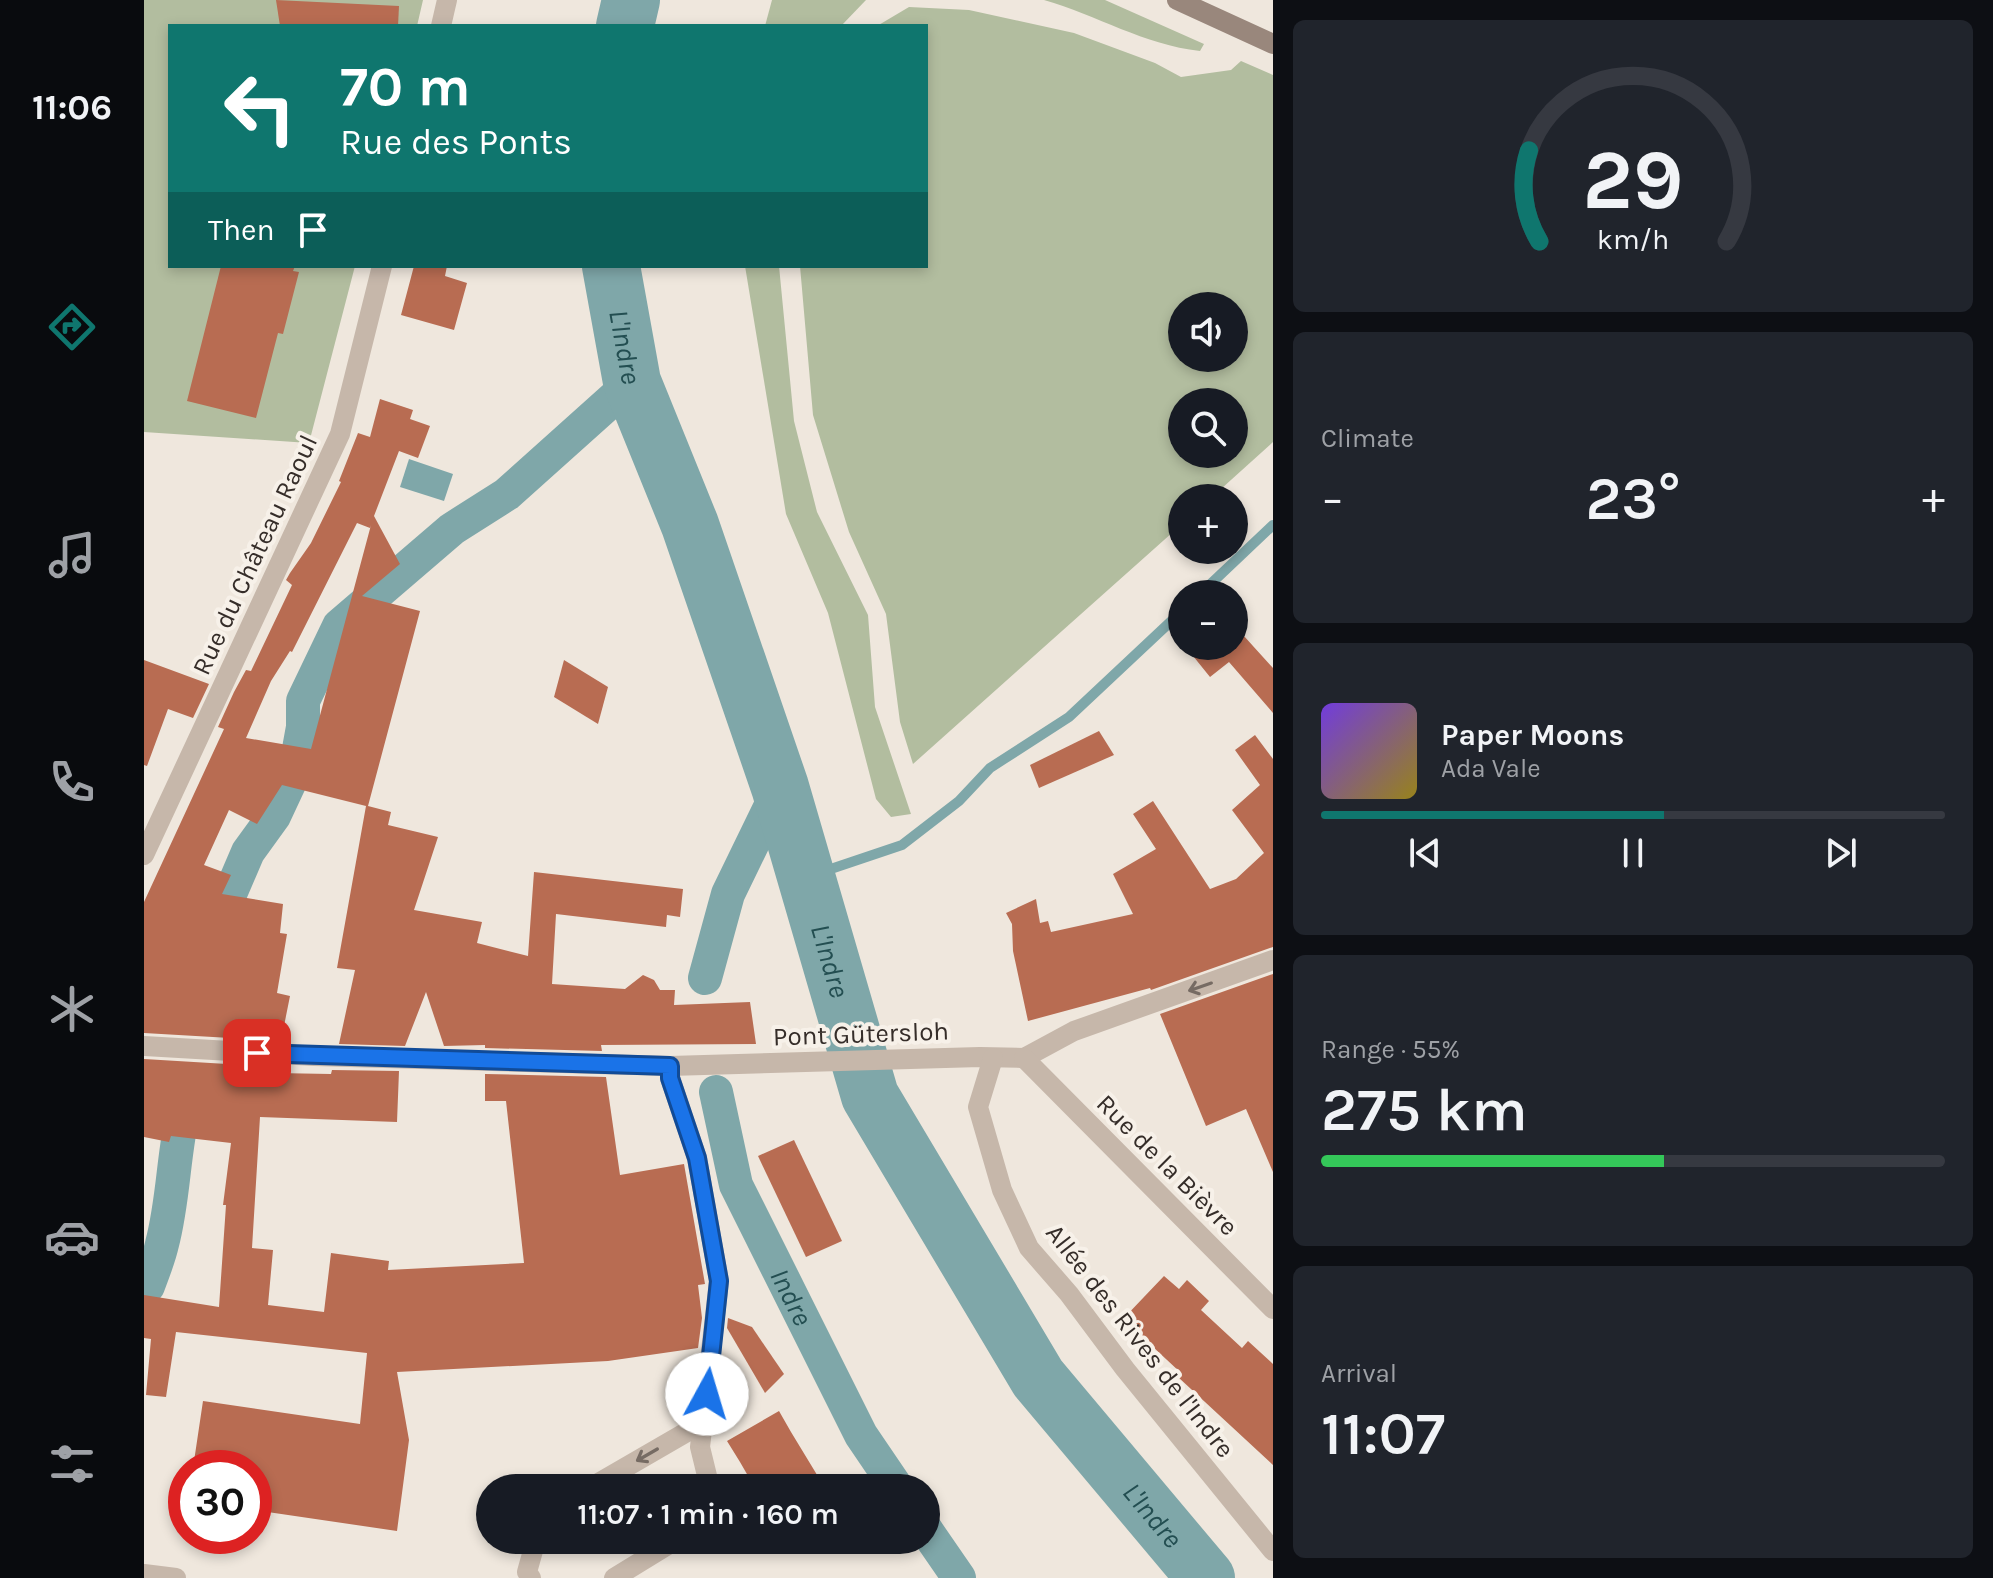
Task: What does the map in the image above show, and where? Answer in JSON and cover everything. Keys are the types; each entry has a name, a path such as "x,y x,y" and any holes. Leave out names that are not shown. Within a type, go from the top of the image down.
{"main road":[{"path":"1177,0 1273,44"}],"street":[{"path":"441,24 447,0"},
{"name":"Rue du Château Raoul","path":"144,855 340,434 382,268"},
{"path":"1024,1058 1074,1031 1273,960"},
{"name":"Pont Gütersloh","path":"144,1046 431,1060 670,1066 1024,1058"},
{"name":"Allée des Rives de l'Indre","path":"986,1057 978,1107 1002,1190 1029,1248 1273,1551"},
{"name":"Rue de la Bièvre","path":"1024,1058 1273,1309"},
{"path":"670,1066 670,1078 697,1158 719,1281 700,1447 707,1474"},
{"path":"614,1474 704,1422"},
{"path":"531,1578 527,1572 532,1554"},
{"path":"614,1578 653,1554"},
{"path":"144,1574 176,1578"}],"green space":[{"path":"144,0 423,0 417,24 168,24 168,268 354,268 309,443 144,432"},
{"path":"772,0 866,0 843,24 766,24"},
{"path":"1044,0 1105,0 1204,44 1200,51 1159,43"},
{"path":"909,7 969,10 1074,33 1155,63 1181,77 1231,70 1241,61 1273,75 1273,442 1248,465 1248,388 1168,388 1168,468 1244,468 1226,484 1168,484 1168,536 913,764 900,722 886,614 849,532 813,415 800,268 928,268 928,24 880,24"},
{"path":"745,268 779,268 794,421 817,512 868,615 875,707 911,814 891,817 876,799 828,613 786,514"}],"water":[{"path":"409,459 453,474 444,501 400,487"}],"building":[{"path":"276,0 399,6 398,24 280,24"},
{"path":"220,268 294,268 293,271 299,272 283,334 278,333 256,418 187,401"},
{"path":"413,268 447,268 445,276 467,283 454,330 401,315"},
{"path":"380,399 413,410 410,419 430,426 418,458 399,451 374,516 400,564 362,596 420,611 368,806 391,812 388,825 438,837 414,910 482,922 477,943 528,956 534,872 683,889 680,917 667,915 666,927 556,914 552,984 625,989 643,975 654,980 660,990 675,990 674,1005 750,1002 756,1044 601,1045 602,1051 444,1046 426,992 405,1046 339,1044 355,970 337,968 366,806 282,785 257,824 229,810 204,865 231,875 222,894 283,904 280,933 287,934 277,993 290,996 281,1041 144,1033 144,902 224,729 218,727 234,692 246,670 251,671 292,585 286,580 311,543 341,482 358,433 370,437","holes":["357,523 370,528 371,525 311,749 246,738 271,681 292,652"]},
{"path":"1248,640 1273,668 1273,713 1229,662 1210,677 1196,660 1248,660"},
{"path":"144,660 209,684 193,718 168,709 147,766 144,765"},
{"path":"564,660 608,687 598,724 554,697"},
{"path":"1099,731 1114,755 1039,788 1030,765"},
{"path":"1255,735 1273,759 1273,947 1151,990 1028,1021 1013,951 1012,924 1006,913 1036,899 1040,923 1048,921 1051,932 1133,914 1113,874 1156,849 1133,814 1153,801 1210,889 1236,879 1264,853 1232,810 1260,785 1235,750"},
{"path":"1273,974 1273,1172 1246,1109 1206,1126 1160,1014"},
{"path":"144,1059 276,1067 275,1073 399,1071 397,1122 260,1117 252,1248 273,1250 268,1305 324,1312 331,1253 389,1261 388,1270 524,1263 506,1101 485,1101 485,1074 606,1077 620,1175 684,1164 705,1284 698,1285 702,1318 698,1348 608,1361 397,1372 409,1440 397,1531 272,1513 272,1450 196,1450 203,1401 360,1424 367,1353 176,1332 166,1397 146,1395 151,1339 144,1338 144,1295 219,1307 226,1205 223,1205 231,1143 171,1136 169,1142 144,1137"},
{"path":"794,1140 842,1241 806,1257 758,1156"},
{"path":"1164,1276 1179,1289 1187,1280 1209,1301 1201,1310 1242,1348 1248,1341 1273,1364 1273,1465 1178,1377 1181,1373 1123,1319"},
{"path":"728,1318 752,1327 784,1374 765,1393 727,1328"},
{"path":"779,1411 817,1474 747,1474 727,1441"}],"waterway":[{"name":"L'Indre","path":"625,24 631,0"},
{"name":"L'Indre","path":"611,268 632,382 690,525 780,787 870,1096 1038,1378 1206,1578"},
{"path":"221,915 248,852 274,816 295,771 303,727 303,701 339,626 452,529 507,494 632,382"},
{"path":"1215,580 1273,525"},
{"path":"807,877 902,845 959,801 990,768 1069,717 1168,624"},
{"name":"Indre","path":"705,978 728,894 780,787"},
{"name":"Indre","path":"716,1092 736,1185 861,1435 887,1474"},
{"path":"148,1286 166,1227 184,1108"},
{"name":"Indre","path":"940,1550 959,1578"}],"route":[{"path":"257,1053 670,1066 670,1078 697,1158 719,1281 707,1394"}]}
